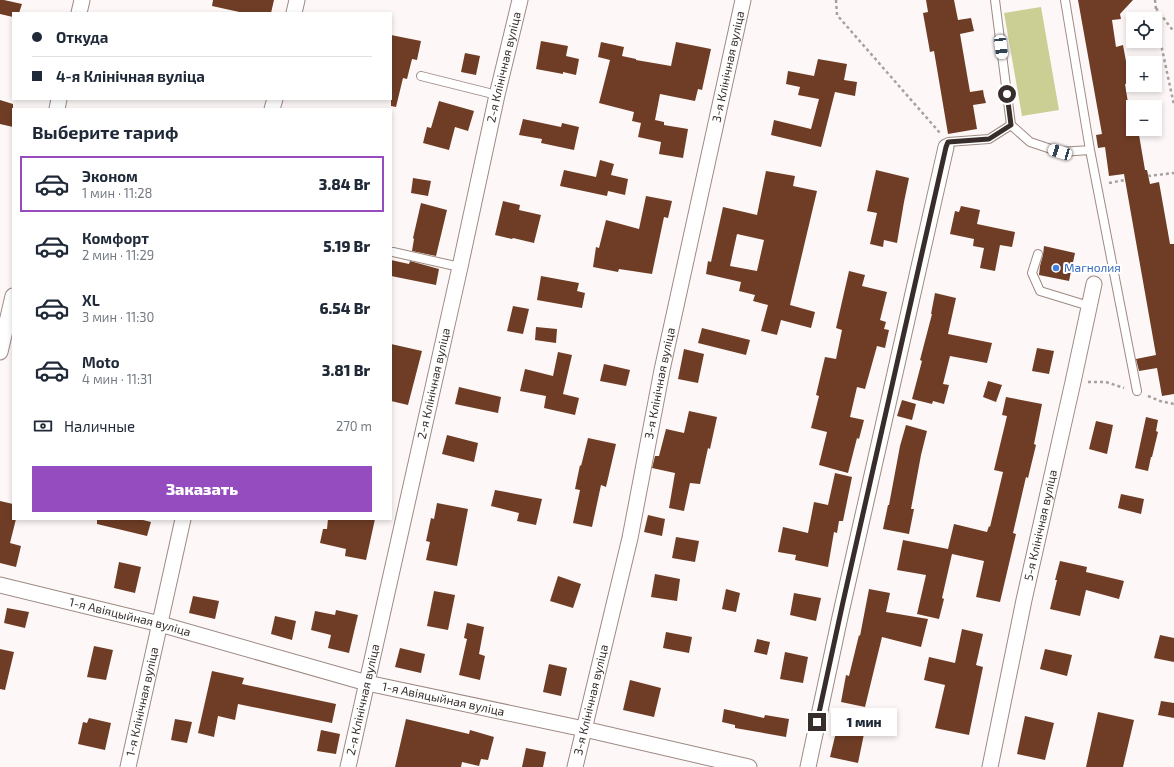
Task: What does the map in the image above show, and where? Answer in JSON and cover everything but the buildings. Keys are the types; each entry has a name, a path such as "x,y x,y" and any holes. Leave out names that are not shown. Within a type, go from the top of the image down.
{"street":[{"path":"79,12 82,0"},
{"path":"294,12 297,0"},
{"name":"2-я Клінічная вуліца","path":"348,767 497,95 520,0"},
{"name":"3-я Клінічная вуліца","path":"575,767 630,538 662,370 743,0"},
{"path":"808,767 841,610 947,145"},
{"name":"5-я Клінічная вуліца","path":"990,767 1024,600 1094,284"},
{"path":"0,352 12,300"},
{"name":"1-я Клінічная вуліца","path":"128,767 183,520"},
{"name":"1-я Авіяцыйная вуліца","path":"0,585 160,624 367,683 584,729 749,767"}],"lane":[{"path":"995,0 1011,125 1030,142 1060,152 1090,150"},
{"path":"1064,0 1090,150 1137,391"},
{"path":"421,76 497,95"},
{"path":"947,145 989,139 1011,125"},
{"path":"393,252 460,267"},
{"path":"1038,254 1032,273 1040,291 1090,306"}],"path":[{"path":"836,0 837,15 947,145"},
{"path":"1155,0 1158,30 1174,104"},
{"path":"1156,7 1174,32"},
{"path":"1148,176 1174,173"},
{"path":"1097,185 1125,180"}],"green space":[{"path":"1041,7 1059,110 1022,116 1004,13"}],"place":[{"name":"Магнолия","path":"1056,268"}],"route":[{"path":"817,722 946,147 948,142 989,139 1011,125 1007,94"}]}
